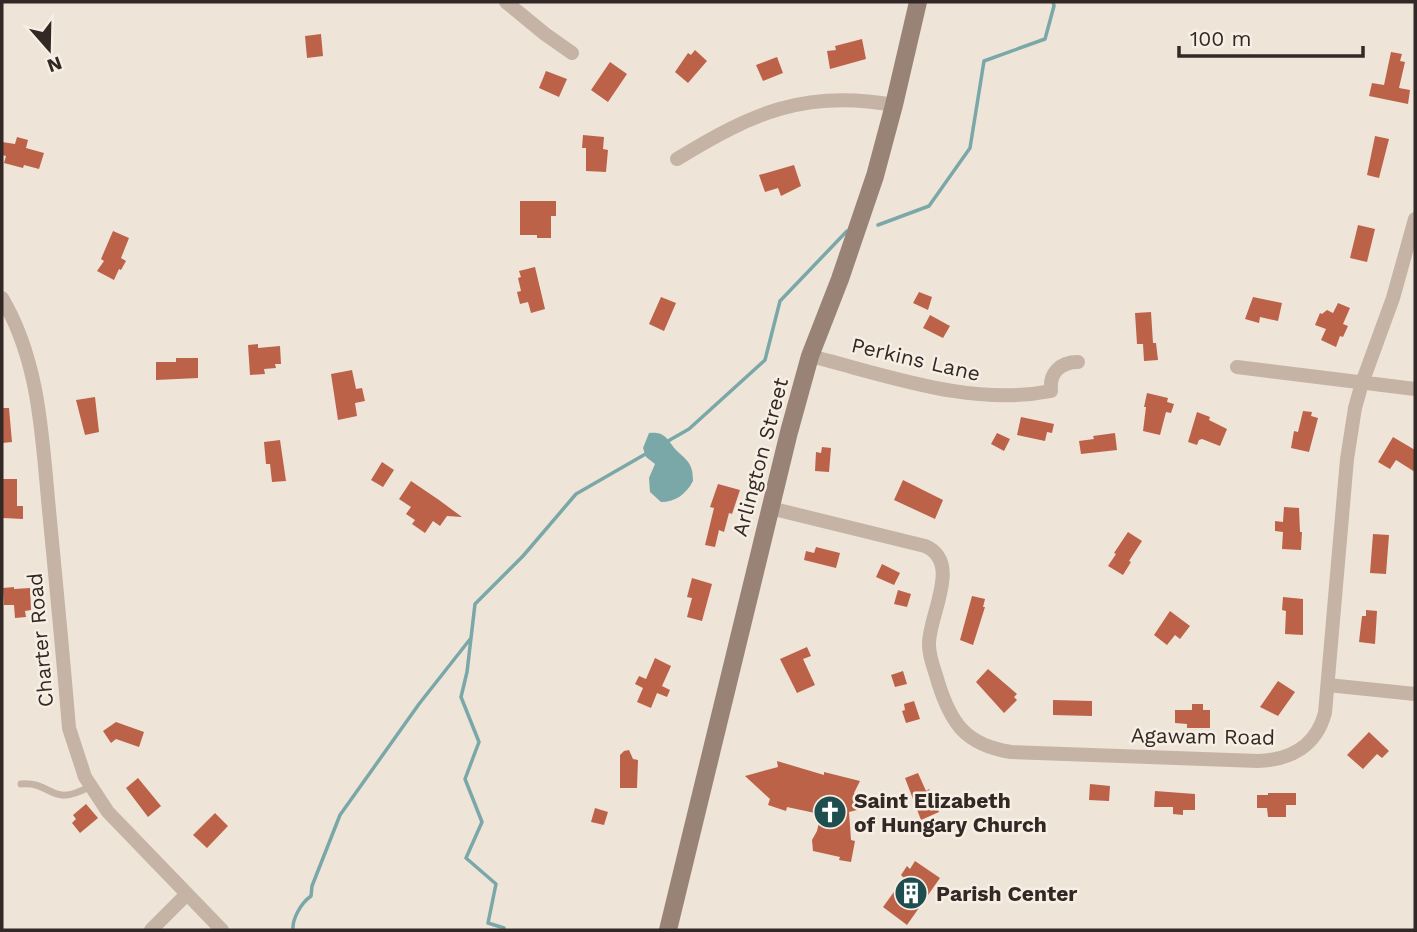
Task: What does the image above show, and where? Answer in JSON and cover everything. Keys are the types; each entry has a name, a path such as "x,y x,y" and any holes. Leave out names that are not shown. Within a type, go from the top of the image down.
{"street":[{"path":"506,2 572,53"},
{"name":"Arlington Street","path":"668,930 770,508 810,356 862,214 894,105 918,2"},
{"path":"677,159 744,122 790,105 852,99 894,105"},
{"name":"Agawam Road","path":"770,508 925,545 935,552 941,563 943,577 929,638 930,655 943,699 952,718 971,738 989,748 1011,752 1279,760 1299,751 1315,737 1325,713 1347,458 1354,408 1393,298 1415,219"},
{"name":"Charter Road","path":"2,298 20,331 30,362 40,425 69,728 85,777 107,811 222,930"},
{"name":"Perkins Lane","path":"810,356 954,392 988,397 1051,391 1052,376 1058,367 1067,362 1077,362"},
{"path":"1237,368 1415,389"},
{"path":"1328,685 1415,694"},
{"path":"152,930 187,894"}],"lane":[{"path":"21,784 32,783 52,794 72,796 91,786"}],"water":[{"path":"649,433 659,433 666,437 691,467 693,481 684,493 671,501 661,502 650,492 649,478 655,464 646,457 643,448"}],"building":[{"path":"321,34 323,56 307,58 305,36"},
{"path":"862,39 866,59 830,69 827,51 836,50 835,46"},
{"path":"695,50 707,61 688,83 675,72 688,53 691,55"},
{"path":"1391,52 1402,54 1400,61 1405,62 1399,88 1410,90 1408,104 1369,96 1372,83 1384,85"},
{"path":"777,57 783,73 763,81 756,65"},
{"path":"610,62 627,74 608,102 591,90"},
{"path":"546,71 567,79 559,97 539,88"},
{"path":"583,135 604,137 603,149 608,150 606,172 586,171"},
{"path":"1375,136 1389,139 1379,178 1367,175"},
{"path":"17,137 28,140 26,148 44,153 39,169 4,163 6,156 2,155 2,142 15,144"},
{"path":"794,165 801,186 781,196 778,188 765,192 759,175"},
{"path":"520,201 556,201 556,216 551,216 551,238 520,235"},
{"path":"1358,225 1375,229 1367,262 1350,258"},
{"path":"113,231 129,238 121,258 126,261 114,280 97,271 104,261 101,259"},
{"path":"535,267 545,309 531,313 528,302 520,304 518,278 521,277 519,271"},
{"path":"919,292 932,297 928,310 913,303"},
{"path":"661,297 676,303 664,331 649,324"},
{"path":"1253,297 1282,303 1278,321 1260,317 1259,323 1245,319"},
{"path":"1338,303 1350,308 1343,324 1348,326 1336,347 1321,340 1326,329 1315,325 1320,313 1327,310 1333,313"},
{"path":"1151,312 1153,343 1156,343 1158,360 1144,361 1143,344 1137,344 1135,313"},
{"path":"930,315 950,326 943,338 923,328"},
{"path":"258,344 258,348 280,346 281,364 275,364 276,368 264,369 265,374 250,375 248,345"},
{"path":"176,358 198,358 198,378 156,380 156,362 176,362"},
{"path":"352,370 356,389 362,388 365,401 355,403 357,416 338,420 331,374"},
{"path":"1147,393 1168,398 1167,402 1174,404 1171,413 1166,412 1160,435 1143,431"},
{"path":"95,397 99,432 85,435 76,400"},
{"path":"2,408 9,408 12,442 2,443"},
{"path":"1303,411 1312,412 1311,416 1318,418 1309,452 1291,448 1294,431 1298,432"},
{"path":"1197,412 1227,429 1220,446 1202,439 1197,445 1188,442"},
{"path":"1021,417 1054,424 1052,433 1047,432 1045,441 1017,435"},
{"path":"997,433 1010,439 1004,451 991,444"},
{"path":"1115,433 1117,450 1081,454 1079,441"},
{"path":"1393,437 1415,450 1415,472 1396,460 1390,469 1378,462"},
{"path":"280,440 286,481 272,482 270,464 266,464 264,442"},
{"path":"822,447 831,448 829,472 815,471 816,452 821,453"},
{"path":"382,462 394,470 383,487 371,480"},
{"path":"2,479 17,479 17,506 23,506 23,519 3,518"},
{"path":"903,480 943,500 935,519 894,500"},
{"path":"411,481 462,517 447,516 440,526 433,521 425,533 412,524 415,520 406,514 411,507 399,499"},
{"path":"718,484 740,490 724,532 719,530 715,547 705,545 714,508 710,507"},
{"path":"1284,507 1299,508 1301,550 1282,549 1283,532 1275,531 1275,521 1283,522"},
{"path":"1128,532 1142,541 1123,575 1108,566"},
{"path":"1373,534 1389,535 1386,574 1370,573"},
{"path":"816,547 840,553 836,568 804,560 806,551 814,553"},
{"path":"882,564 900,573 894,585 876,577"},
{"path":"692,578 712,584 702,621 687,617 692,598 687,597"},
{"path":"3,588 30,588 31,610 25,611 26,617 15,618 14,605 4,605"},
{"path":"898,590 911,594 907,607 894,604"},
{"path":"972,596 985,599 973,645 960,640"},
{"path":"1283,597 1303,599 1303,635 1285,634 1286,611 1282,610"},
{"path":"1366,610 1377,611 1375,644 1359,642 1362,616 1366,616"},
{"path":"1170,611 1190,626 1180,639 1175,635 1167,645 1154,635"},
{"path":"807,647 811,656 803,659 815,685 797,693 780,659"},
{"path":"655,658 671,666 662,686 670,690 667,697 657,693 651,708 637,702 643,688 635,684 639,676 646,679"},
{"path":"988,669 1017,694 1014,697 1017,700 1004,713 976,682"},
{"path":"903,671 907,684 895,687 891,675"},
{"path":"1278,681 1295,692 1278,716 1260,707"},
{"path":"1053,700 1092,701 1092,716 1053,715"},
{"path":"914,701 920,719 906,723 902,711 905,710 904,704"},
{"path":"1192,704 1203,704 1203,710 1210,710 1210,728 1187,728 1187,724 1175,723 1175,710 1192,710"},
{"path":"116,722 144,732 139,747 116,739 111,743 103,731"},
{"path":"1369,732 1389,751 1382,758 1377,754 1363,769 1347,755"},
{"path":"629,750 633,759 638,760 637,788 620,788 620,755"},
{"name":"Saint Elizabeth of Hungary Church","path":"777,761 824,775 824,772 860,781 854,793 869,807 849,812 851,840 855,841 851,862 813,851 812,840 820,818 814,817 815,813 787,807 786,811 768,805 770,799 745,776 778,767"},
{"path":"918,773 939,812 921,820 905,778"},
{"path":"138,778 161,806 148,817 126,788"},
{"path":"1090,784 1110,786 1109,801 1089,800"},
{"path":"1155,791 1195,794 1195,810 1183,810 1183,815 1173,814 1173,807 1154,807"},
{"path":"1296,793 1296,805 1286,805 1286,817 1268,817 1267,808 1257,808 1257,795"},
{"path":"86,804 98,818 80,833 72,823 76,819 73,815"},
{"path":"595,808 608,812 604,825 591,822"},
{"path":"215,813 228,826 207,848 193,835"},
{"name":"Parish Center","path":"915,861 940,878 907,925 883,907 904,878 901,875 907,866 910,869"}],"waterway":[{"path":"878,225 929,206 970,148 984,61 1045,39 1053,2"},
{"path":"668,441 689,429 765,360 780,301 847,231"},
{"path":"503,930 504,928 488,923 496,884 466,858 482,822 465,779 479,742 461,697 467,672 475,604 523,556 576,494 649,452"},
{"path":"293,930 298,912 311,896 312,886 340,815 419,704 471,638"}],"place":[{"name":"Saint Elizabeth of Hungary Church","path":"830,812"},
{"name":"Parish Center","path":"911,893"}]}
